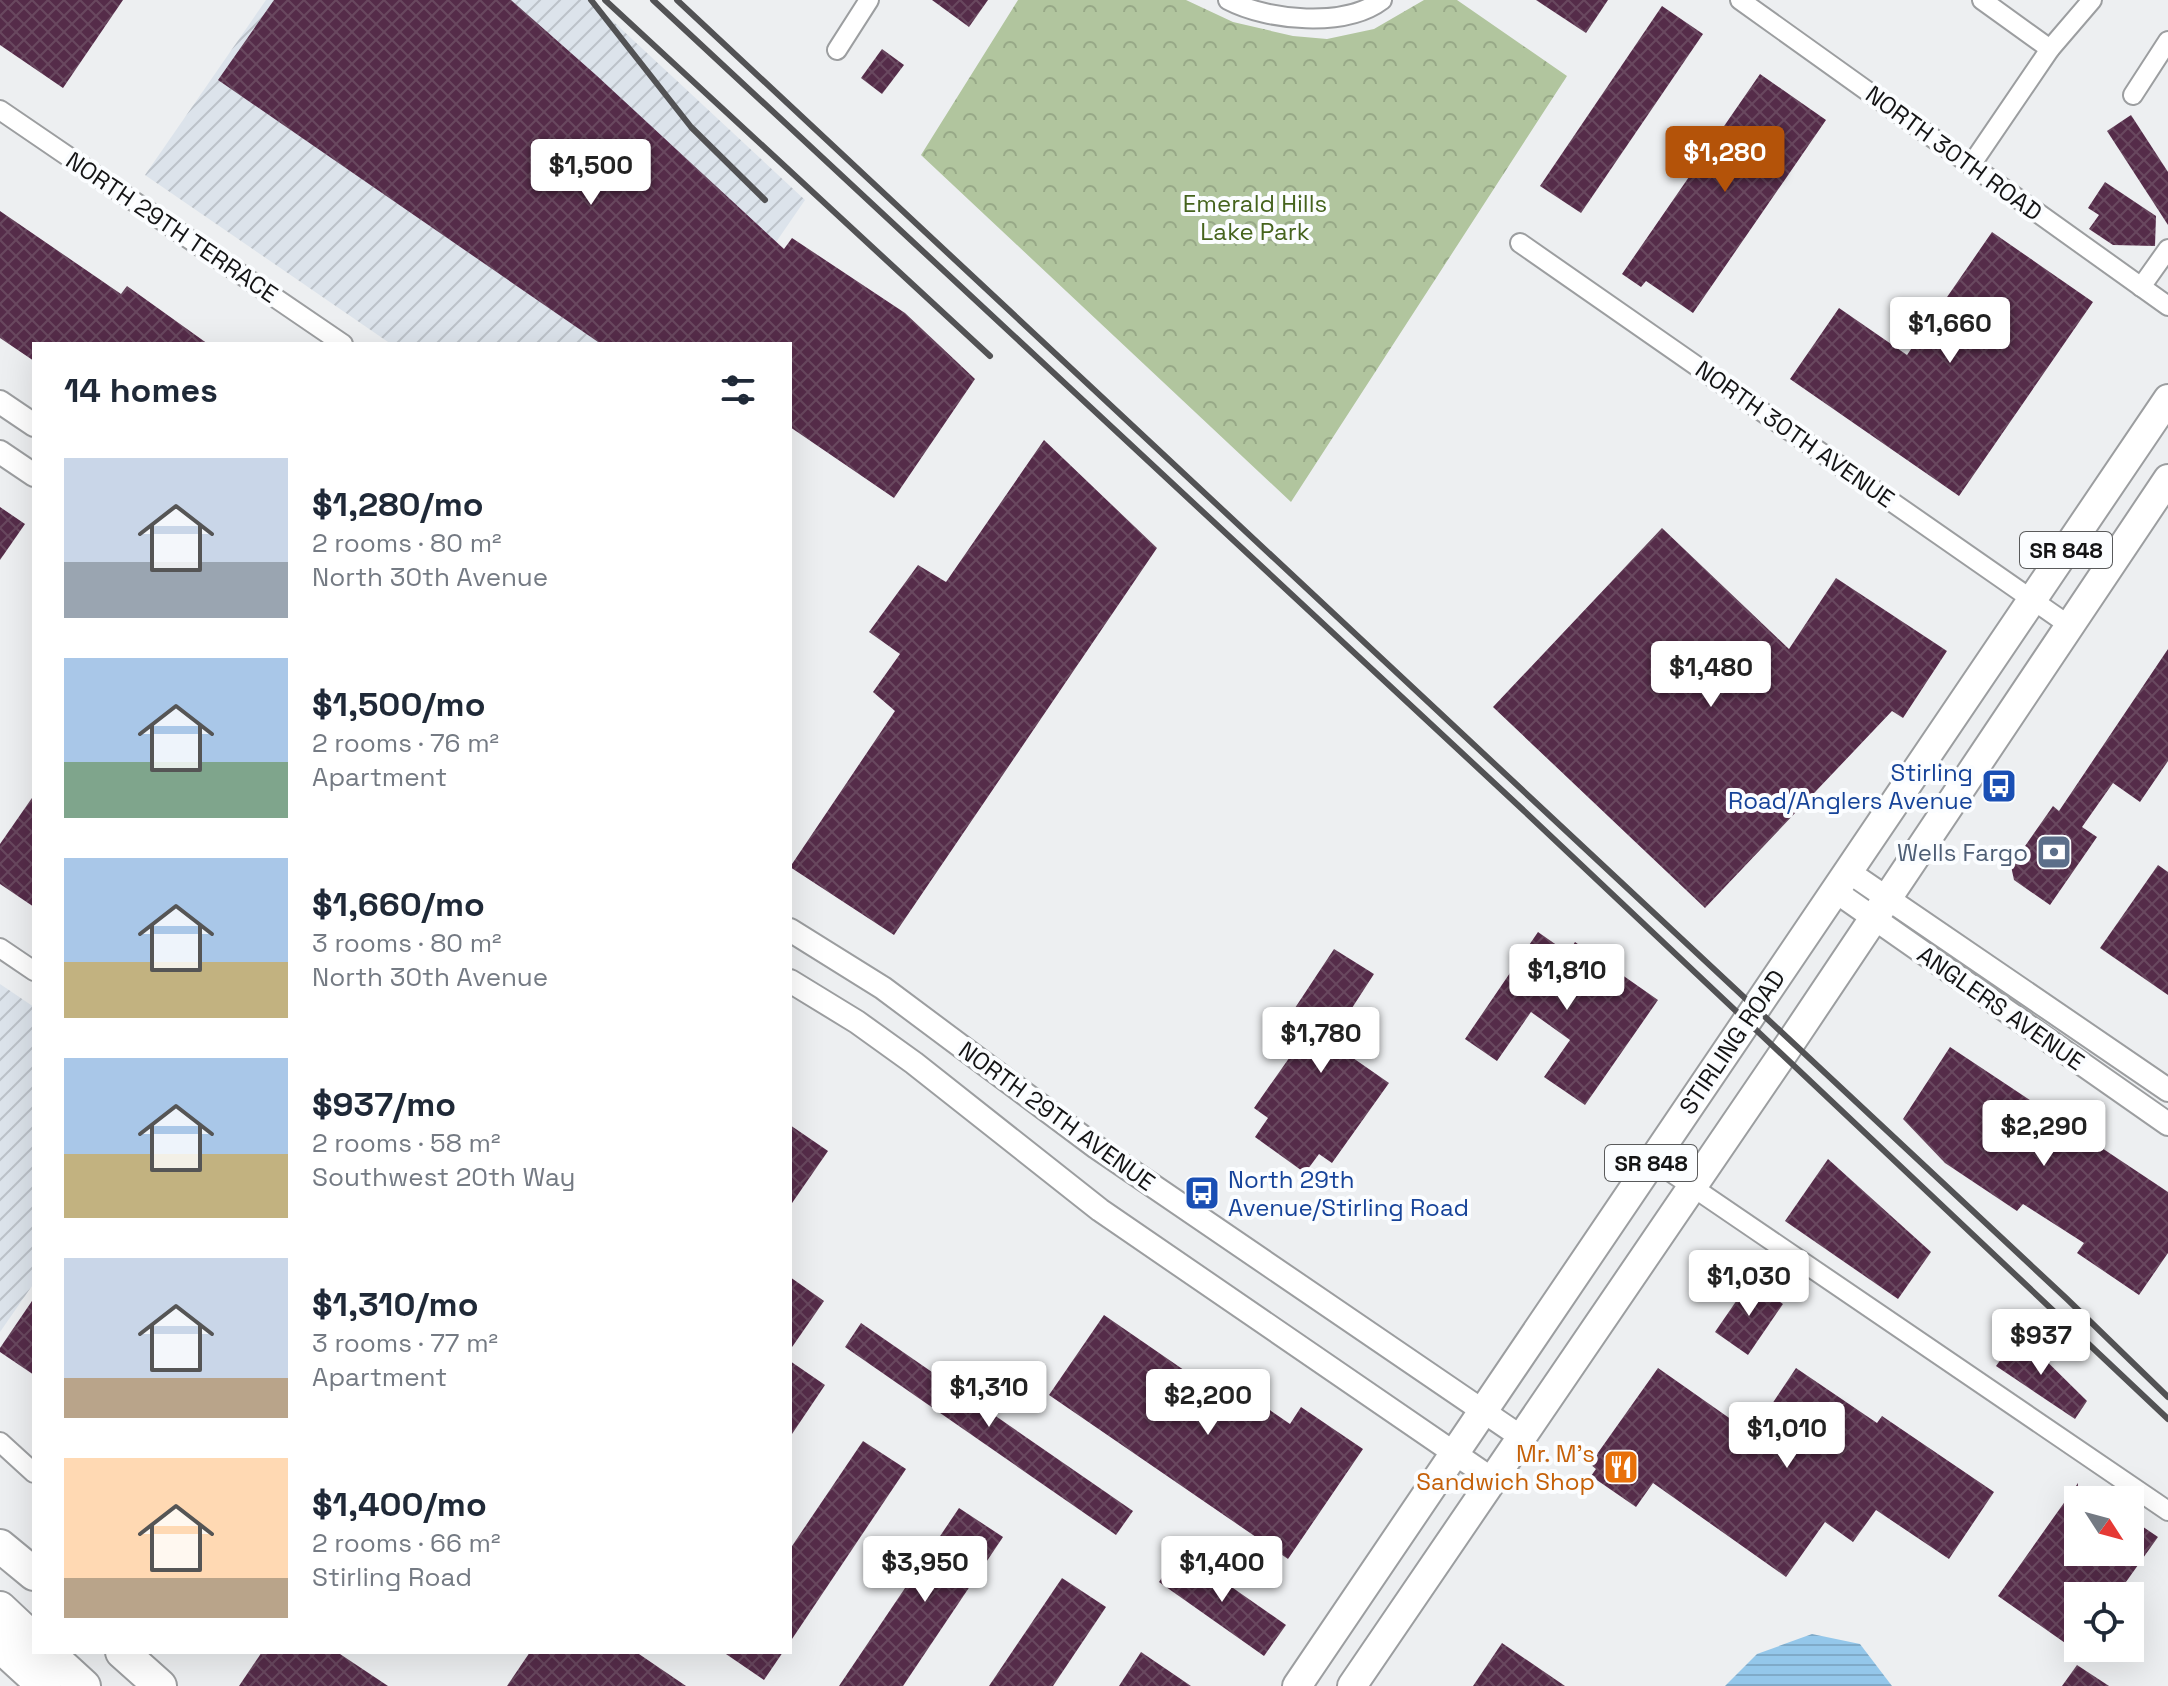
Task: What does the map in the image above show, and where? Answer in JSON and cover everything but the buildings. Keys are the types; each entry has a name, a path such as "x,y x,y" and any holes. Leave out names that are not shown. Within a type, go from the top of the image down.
{"highway":[{"path":"0,1546 32,1572"},
{"path":"0,1608 32,1638"},
{"path":"0,1646 44,1686"},
{"path":"49,1654 84,1686"},
{"path":"124,1654 160,1686"}],"main road":[{"name":"STIRLING ROAD","path":"1297,1686 2168,399"},
{"name":"STIRLING ROAD","path":"1352,1686 2168,479"}],"street":[{"path":"837,50 869,0"},
{"path":"1241,3 1296,18 1337,18 1382,0"},
{"name":"NORTH 30TH ROAD","path":"1740,0 2168,306"},
{"path":"1982,0 2050,49"},
{"path":"1971,165 2050,49 2092,0"},
{"path":"2133,95 2168,41"},
{"name":"NORTH 29TH TERRACE","path":"0,110 340,342"},
{"name":"NORTH 30TH AVENUE","path":"1520,243 2070,626"},
{"path":"2141,287 2168,249"},
{"path":"0,402 32,424"},
{"path":"0,452 32,474"},
{"name":"ANGLERS AVENUE","path":"1842,882 2168,1090"},
{"name":"ANGLERS AVENUE","path":"1880,908 2168,1124"},
{"name":"NORTH 29TH AVENUE","path":"792,931 883,988 1096,1147 1521,1437"},
{"path":"0,948 32,970"},
{"name":"NORTH 29TH AVENUE","path":"792,982 857,1022 904,1056 1100,1210 1492,1479"},
{"path":"1653,1160 2168,1511"},
{"path":"0,1442 32,1471"}],"shaded area":[{"path":"266,0 590,0 805,200 707,342 388,342 145,175"},
{"path":"0,984 32,1006 32,1286 0,1332"}],"green space":[{"name":"Emerald Hills Lake Park","path":"1018,0 1186,0 1233,22 1293,36 1327,39 1374,29 1424,0 1457,0 1567,76 1291,502 921,155"}],"water":[{"path":"1812,1634 1860,1644 1892,1686 1725,1686 1757,1654"}],"railway":[{"path":"591,0 691,127 765,200"},
{"path":"605,0 990,356"},
{"path":"653,0 1521,808 2168,1419"},
{"path":"677,0 2067,1299 2168,1397"}],"place":[{"name":"Stirling Road/Anglers Avenue","path":"1999,786"},
{"name":"Wells Fargo","path":"2054,852"},
{"name":"North 29th Avenue/Stirling Road","path":"1202,1193"},
{"name":"Mr. M's Sandwich Shop","path":"1621,1467"}]}
